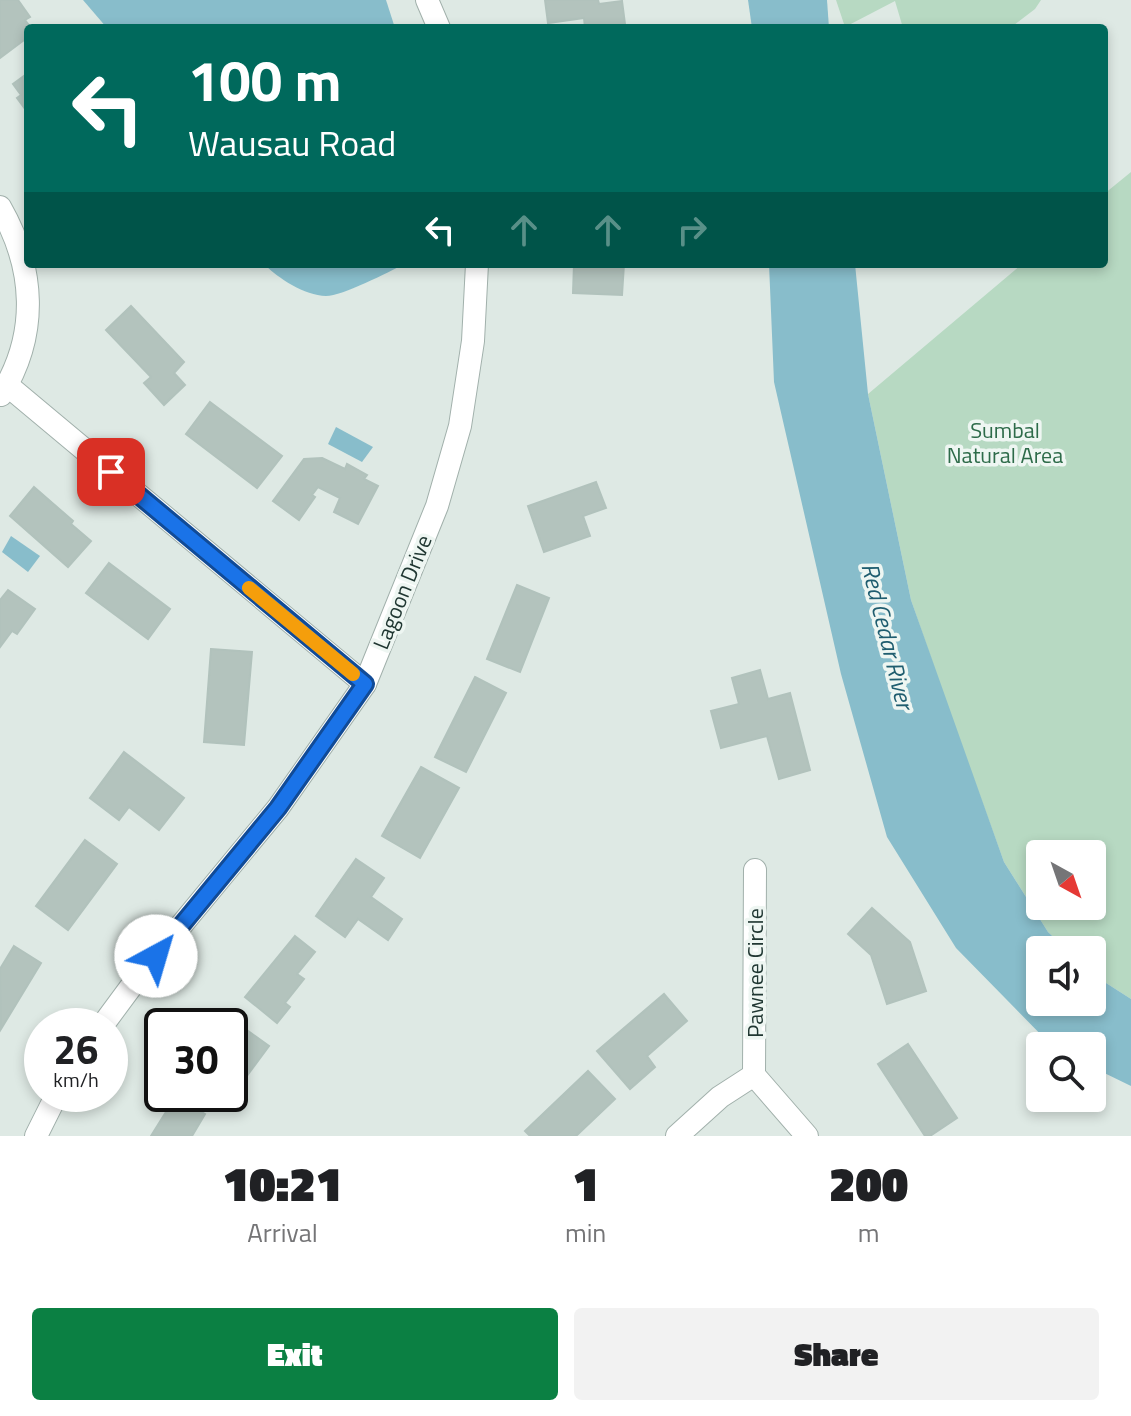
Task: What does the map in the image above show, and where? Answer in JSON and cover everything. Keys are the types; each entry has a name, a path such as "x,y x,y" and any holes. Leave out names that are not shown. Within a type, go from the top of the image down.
{"street":[{"path":"427,0 437,24"},
{"path":"0,207 14,232 24,261"},
{"path":"26,268 30,290 23,341 4,391 365,684"},
{"name":"Lagoon Drive","path":"115,1008 278,808 365,684 437,506 460,426 473,341 477,268"},
{"name":"Pawnee Circle","path":"754,1075 755,870"},
{"path":"677,1136 720,1097 754,1075 807,1136"},
{"path":"36,1136 48,1112"}],"green space":[{"path":"836,0 1041,0 1035,9 1015,24 902,24 895,1 851,24 844,24"},
{"name":"Sumbal Natural Area","path":"1131,172 1131,999 1106,983 1106,936 1052,936 1040,920 1106,920 1106,840 1026,840 1026,897 1004,862 911,600 868,394 1017,268 1108,268 1108,191"}],"water":[{"path":"83,0 386,0 394,24 104,24"},
{"path":"748,0 827,0 829,24 751,24"},
{"path":"269,268 396,268 354,288 326,296 309,293"},
{"name":"Red Cedar River","path":"769,268 855,268 868,394 911,600 1004,862 1026,897 1026,920 1040,920 1052,936 1026,936 1026,1016 1106,1016 1106,983 1131,999 1131,1086 1106,1074 1106,1032 1038,1032 956,948 887,837 841,674 774,382"},
{"path":"336,427 373,447 362,462 328,444"},
{"path":"11,536 40,556 28,572 2,552"}],"building":[{"path":"0,0 18,0 30,17 25,20 28,24 24,24 24,40 0,58"},
{"path":"545,0 598,0 599,4 622,1 625,24 585,24 584,18 548,23"},
{"path":"24,76 24,108 17,98 21,95 13,84"},
{"path":"574,268 624,268 622,295 573,293"},
{"path":"131,306 184,362 174,373 185,385 164,405 144,383 151,377 106,330"},
{"path":"210,402 282,456 257,488 186,434"},
{"path":"322,458 345,469 347,464 367,475 364,479 378,486 358,524 334,512 340,498 318,487 299,520 273,501 304,459"},
{"path":"596,482 606,508 583,516 590,536 544,552 528,506"},
{"path":"34,487 91,541 68,567 10,516"},
{"path":"109,563 170,609 148,639 86,593"},
{"path":"517,585 549,598 520,672 487,659"},
{"path":"8,590 35,609 17,634 12,631 0,647 0,600"},
{"path":"211,649 252,652 244,745 204,742"},
{"path":"760,670 768,699 790,693 810,770 779,779 767,736 721,748 711,711 739,704 732,678"},
{"path":"475,677 506,693 466,772 435,757"},
{"path":"124,752 184,798 159,830 129,807 119,820 90,798"},
{"path":"421,767 459,788 420,858 382,836"},
{"path":"85,840 117,864 68,930 36,906"},
{"path":"356,859 384,878 371,897 402,919 388,940 358,919 345,937 316,916"},
{"path":"872,908 910,942 926,991 887,1004 871,955 848,934"},
{"path":"295,936 315,952 297,974 304,979 285,1003 290,1007 277,1023 245,997"},
{"path":"14,946 41,963 1,1029 0,969"},
{"path":"664,994 687,1021 647,1056 655,1067 630,1089 597,1051"},
{"path":"248,1031 269,1046 248,1074"},
{"path":"908,1044 957,1118 930,1136 925,1136 878,1064"},
{"path":"588,1071 615,1099 576,1136 530,1136 525,1131"},
{"path":"166,1112 205,1114 192,1136 151,1136"}],"slow traffic":[{"path":"249,588 353,674"}],"route":[{"path":"111,472 365,684 278,808 156,956"}]}
